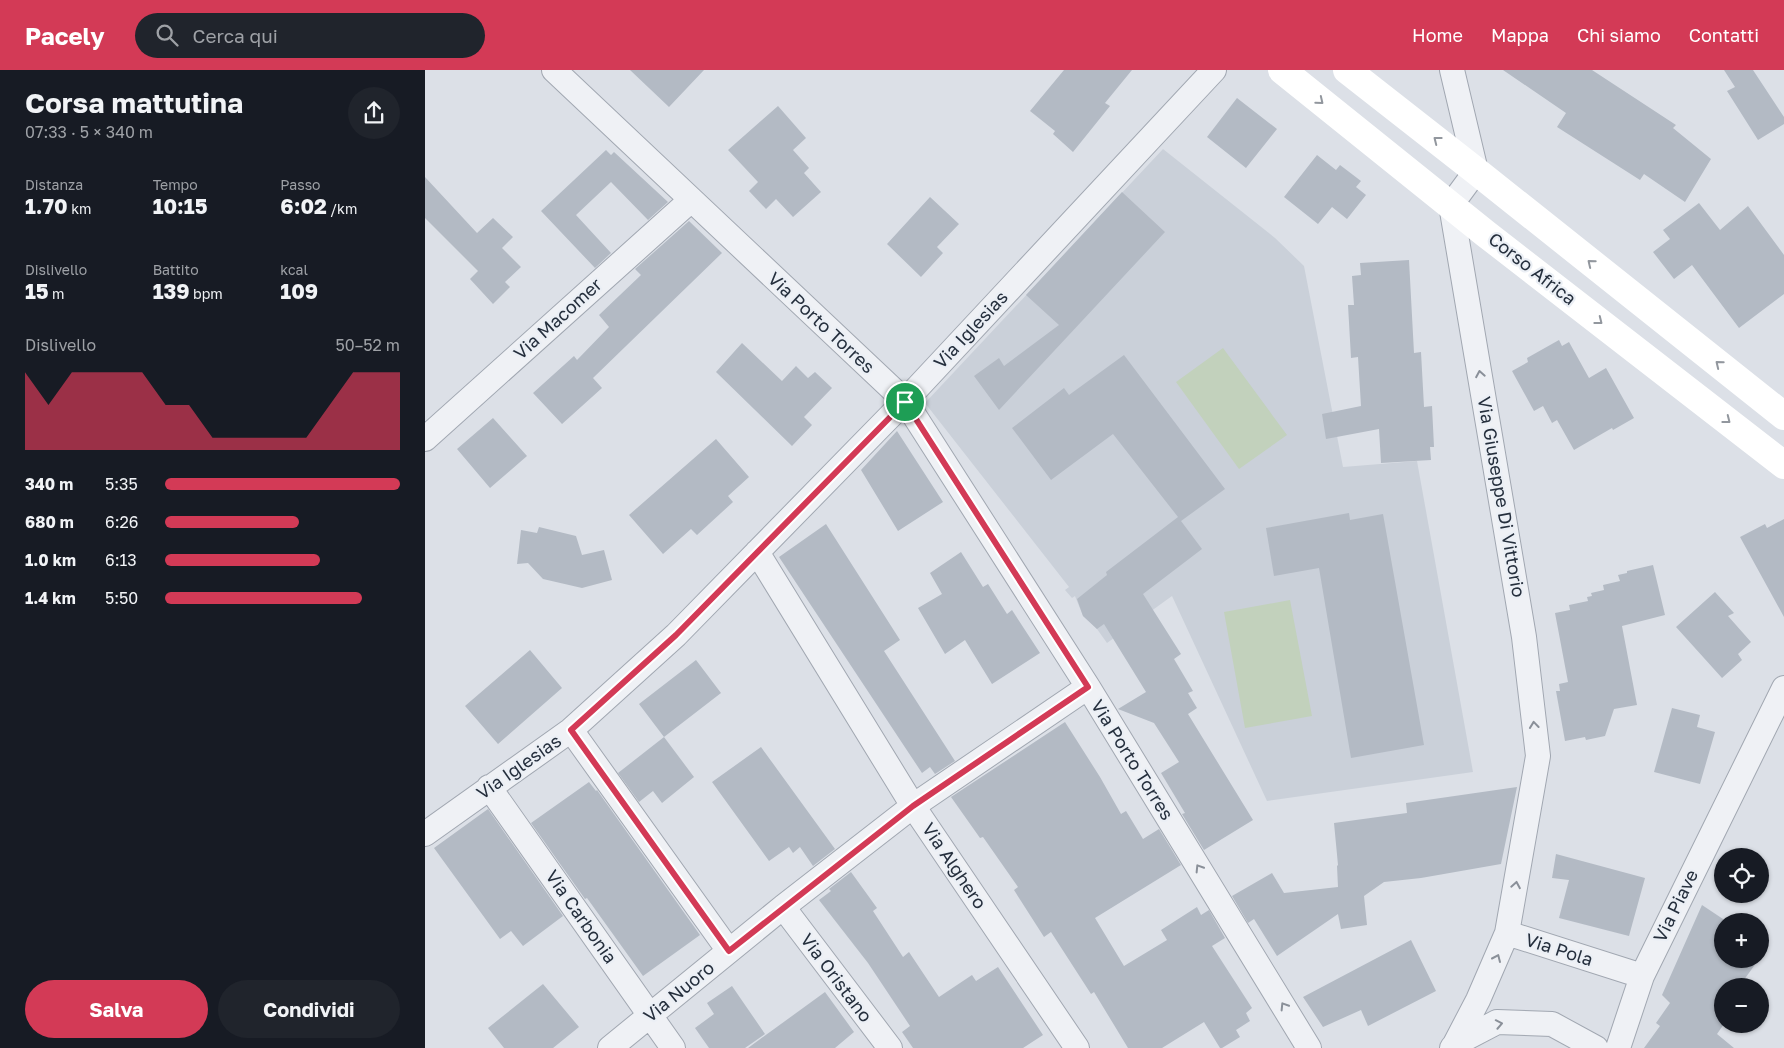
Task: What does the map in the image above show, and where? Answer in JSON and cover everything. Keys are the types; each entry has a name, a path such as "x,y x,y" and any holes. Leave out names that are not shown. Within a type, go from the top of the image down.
{"street":[{"name":"Via Porto Torres","path":"554,70 905,402 1088,687 1309,1048"},
{"name":"Via Iglesias","path":"425,834 571,730 676,635 905,402 1214,70"},
{"name":"Corso Africa","path":"1282,70 1451,205 1784,465"},
{"path":"1347,70 1784,416"},
{"path":"1451,205 1476,171 1452,70"},
{"name":"Via Macomer","path":"425,439 691,200"},
{"name":"Via Giuseppe Di Vittorio","path":"1451,205 1524,637 1538,756 1507,934"},
{"name":"Via Alghero","path":"757,552 913,806 1077,1048"},
{"name":"Via Nuoro","path":"609,1048 651,1016 783,907 913,806 1088,687"},
{"name":"Via Piave","path":"1618,1048 1641,976 1784,688"},
{"path":"571,730 729,951"},
{"name":"Via Carbonia","path":"489,787 673,1048"},
{"name":"Via Oristano","path":"783,907 890,1048"},
{"name":"Via Pola","path":"1453,1046 1478,1000 1507,934 1641,976"},
{"name":"Via Pola","path":"1453,1046 1497,1022 1551,1024 1596,1048"}],"shaded area":[{"path":"1163,149 1275,238 1304,266 1343,467 1417,461 1473,772 1267,801 1172,596 1107,643 1097,629 1083,616 1075,596 1072,598 1065,590 1069,587 925,403"}],"green space":[{"path":"1223,348 1287,435 1239,469 1176,382"},
{"path":"1290,600 1312,716 1245,728 1224,612"}],"building":[{"path":"630,70 704,70 669,107"},
{"path":"1064,70 1132,70 1105,103 1110,106 1073,152 1053,134 1055,131 1030,111"},
{"path":"1503,70 1592,70 1676,125 1673,128 1711,159 1685,202 1644,174 1640,180 1557,127 1566,113"},
{"path":"1724,70 1753,70 1784,117 1784,124 1758,140 1727,91 1735,87"},
{"path":"1237,98 1277,129 1246,168 1207,137"},
{"path":"778,106 806,138 793,150 809,168 804,173 821,192 793,217 776,199 766,209 749,191 758,182 728,150"},
{"path":"606,150 611,155 614,152 668,202 648,220 611,182 576,215 611,253 595,268 541,211"},
{"path":"1317,155 1336,170 1340,165 1361,181 1356,187 1366,195 1347,219 1332,207 1318,224 1284,197"},
{"path":"425,177 477,233 493,218 513,237 502,248 521,267 505,282 510,287 493,304 470,279 478,271 425,218"},
{"path":"1122,192 1165,232 999,410 974,376 999,358 1004,366 1059,325 1026,295"},
{"path":"930,197 959,224 937,247 943,253 921,277 887,244"},
{"path":"1699,203 1720,230 1748,206 1784,255 1784,294 1739,328 1692,265 1674,279 1653,252 1670,239 1663,230"},
{"path":"689,221 722,253 593,378 602,388 562,424 533,393 574,356 577,360 609,327 599,315 641,275 635,269"},
{"path":"1409,260 1414,353 1421,352 1424,407 1432,406 1434,447 1430,447 1431,460 1381,463 1379,429 1326,439 1322,414 1361,406 1358,357 1351,358 1348,305 1354,305 1352,276 1361,275 1360,263"},
{"path":"1559,340 1562,346 1569,342 1589,378 1606,368 1634,418 1613,430 1612,428 1574,450 1557,420 1552,423 1543,406 1534,411 1512,371 1528,362 1527,358"},
{"path":"742,343 782,381 796,366 808,378 815,372 832,388 804,417 812,425 792,446 716,372"},
{"path":"1124,355 1225,489 1181,521 1202,549 1143,594 1181,654 1174,659 1193,691 1188,693 1197,708 1188,714 1253,820 1204,850 1182,814 1185,813 1161,773 1179,762 1154,723 1118,709 1146,692 1104,624 1097,629 1083,616 1077,599 1107,575 1106,572 1178,517 1113,434 1051,480 1012,428 1064,388 1069,395"},
{"path":"493,418 527,456 490,488 457,449"},
{"path":"897,431 943,502 898,531 861,470"},
{"path":"716,439 749,477 728,496 733,502 697,535 691,529 663,554 629,515"},
{"path":"1349,513 1350,520 1383,514 1424,745 1351,758 1319,568 1274,576 1266,528"},
{"path":"1784,519 1784,617 1740,537 1765,524 1767,528"},
{"path":"826,524 900,640 884,651 955,761 935,774 930,767 922,773 779,557"},
{"path":"539,527 576,536 582,555 604,550 612,580 582,588 543,579 528,563 517,564 521,530 537,533"},
{"path":"961,552 983,587 988,584 1007,614 1012,610 1040,653 992,684 965,640 945,654 918,608 942,594 930,573"},
{"path":"1653,565 1665,615 1622,626 1637,705 1614,709 1605,736 1586,740 1585,737 1565,741 1556,691 1560,691 1559,684 1568,682 1555,613 1570,610 1569,605 1588,601 1587,597 1592,596 1591,593 1604,590 1603,585 1620,581 1618,575"},
{"path":"1715,592 1734,613 1728,616 1751,642 1738,654 1742,660 1722,678 1676,627"},
{"path":"530,650 562,688 498,744 465,706"},
{"path":"696,660 721,693 664,737 639,704"},
{"path":"1672,708 1700,715 1697,727 1715,732 1700,784 1654,772"},
{"path":"1065,722 1121,814 1126,811 1143,839 1159,829 1181,865 1095,918 1124,966 1167,940 1161,930 1197,907 1201,915 1209,910 1225,938 1212,946 1252,1008 1246,1013 1250,1021 1236,1030 1240,1037 1222,1048 1220,1048 1204,1022 1162,1048 1128,1048 1094,992 1091,994 1051,932 1044,937 1014,890 1018,887 983,837 980,838 951,797"},
{"path":"664,737 694,777 662,803 653,791 639,802 618,773"},
{"path":"761,747 835,849 813,866 800,847 793,853 789,847 769,861 712,782"},
{"path":"589,782 597,790 700,935 643,976 531,823"},
{"path":"1517,787 1501,864 1421,878 1384,882 1364,896 1367,925 1341,929 1338,914 1277,956 1254,919 1248,923 1232,896 1272,873 1284,893 1338,887 1334,823 1407,813 1406,803"},
{"path":"488,809 563,916 523,946 511,931 500,939 434,848"},
{"path":"1556,854 1645,878 1629,936 1559,918 1569,880 1552,878"},
{"path":"851,872 877,908 873,911 903,957 909,952 939,997 972,975 976,981 998,967 1043,1035 1023,1048 913,1048 902,1032 910,1026 868,963 819,900 831,891 829,889"},
{"path":"1702,905 1714,913 1714,968 1753,968 1745,978 1714,978 1714,1033 1718,1033 1734,1048 1644,1048 1660,1026 1656,1023 1670,1003 1662,995"},
{"path":"1411,940 1436,991 1368,1026 1361,1010 1323,1027 1303,997"},
{"path":"543,984 579,1027 553,1048 504,1048 488,1028"},
{"path":"732,986 765,1034 745,1048 709,1048 695,1028 714,1014 707,1003"},
{"path":"825,992 854,1032 835,1048 748,1048"}],"route":[{"path":"905,402 1088,687 913,806 729,951 571,730 676,635 905,402"}]}
